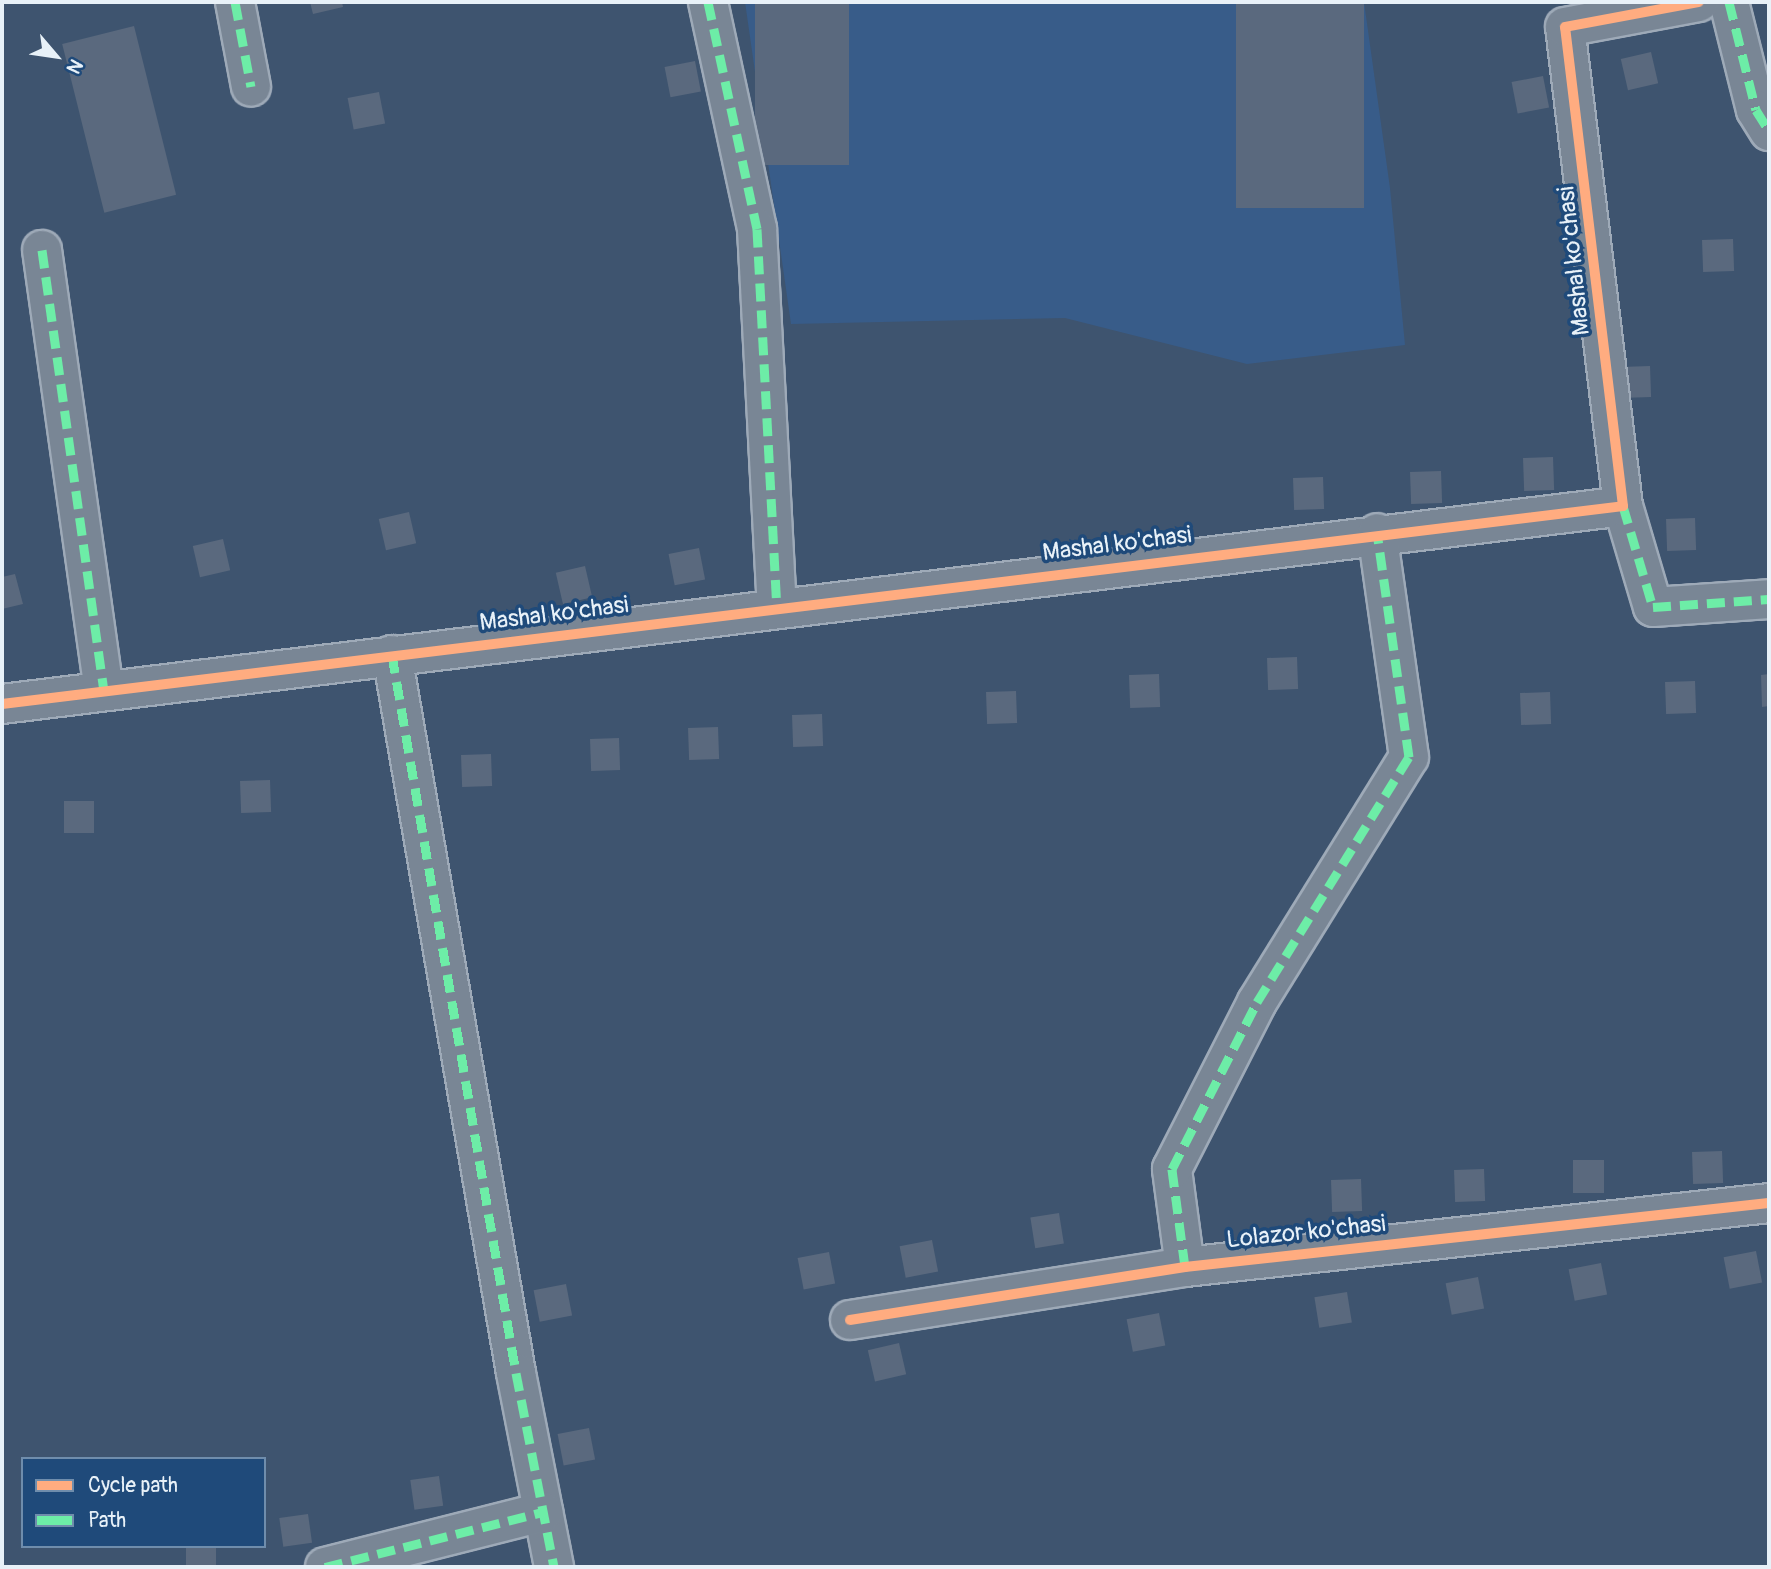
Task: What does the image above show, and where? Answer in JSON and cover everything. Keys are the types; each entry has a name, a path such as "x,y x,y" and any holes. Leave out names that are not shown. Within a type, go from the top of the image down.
{"street":[{"path":"235,2 251,87"},
{"path":"708,2 757,229 777,607"},
{"name":"Mashal ko'chasi","path":"2,704 1377,533 1623,506 1564,27 1699,2"},
{"path":"1729,2 1756,110 1769,131"},
{"path":"42,250 104,691"},
{"path":"1623,506 1653,607 1769,599"},
{"path":"1185,1266 1172,1169 1257,1002 1409,757 1377,533"},
{"path":"392,655 554,1567"},
{"name":"Lolazor ko'chasi","path":"850,1320 1185,1266 1769,1203"},
{"path":"324,1567 543,1512"}],"shaded area":[{"path":"745,2 1364,2 1390,188 1405,345 1247,364 1065,318 791,324"}],"building":[{"path":"310,2 342,2 343,7 313,14"},
{"path":"755,2 849,2 849,165 755,165"},
{"path":"1236,2 1364,2 1364,208 1236,208"},
{"path":"134,26 176,195 104,213 62,44"},
{"path":"1651,52 1658,83 1628,90 1621,59"},
{"path":"695,61 701,91 670,97 665,67"},
{"path":"1543,76 1549,107 1518,114 1512,82"},
{"path":"379,92 385,123 354,130 348,98"},
{"path":"1733,239 1734,271 1703,272 1702,240"},
{"path":"1650,366 1651,397 1621,398 1620,367"},
{"path":"1553,457 1554,490 1524,491 1523,458"},
{"path":"1441,471 1442,503 1411,504 1410,472"},
{"path":"1323,477 1324,509 1294,510 1293,478"},
{"path":"409,512 416,543 386,550 379,519"},
{"path":"1695,518 1696,550 1667,551 1666,519"},
{"path":"223,539 230,570 200,577 193,546"},
{"path":"699,548 705,579 675,585 669,554"},
{"path":"585,566 592,597 563,604 556,573"},
{"path":"15,574 23,604 2,609 2,577"},
{"path":"1297,657 1298,689 1268,690 1267,658"},
{"path":"1159,674 1160,707 1130,708 1129,675"},
{"path":"1769,674 1769,706 1762,707 1761,675"},
{"path":"1695,681 1696,713 1666,714 1665,682"},
{"path":"1016,691 1017,723 987,724 986,692"},
{"path":"1550,692 1551,724 1521,725 1520,693"},
{"path":"822,714 823,746 793,747 792,715"},
{"path":"718,727 719,759 689,760 688,728"},
{"path":"619,738 620,770 591,771 590,739"},
{"path":"491,754 492,786 462,787 461,755"},
{"path":"270,780 271,812 241,813 240,781"},
{"path":"64,801 94,801 94,833 64,833"},
{"path":"1722,1151 1723,1183 1693,1184 1692,1152"},
{"path":"1573,1160 1604,1160 1604,1193 1573,1193"},
{"path":"1484,1169 1485,1201 1455,1202 1454,1170"},
{"path":"1361,1179 1362,1211 1332,1212 1331,1180"},
{"path":"1059,1213 1064,1244 1035,1248 1030,1218"},
{"path":"932,1240 938,1271 906,1278 900,1246"},
{"path":"1756,1251 1762,1282 1730,1289 1724,1257"},
{"path":"829,1252 835,1283 804,1290 798,1258"},
{"path":"1601,1263 1607,1294 1575,1301 1569,1269"},
{"path":"1478,1277 1484,1308 1452,1315 1446,1283"},
{"path":"566,1284 572,1315 540,1322 534,1290"},
{"path":"1347,1292 1352,1323 1319,1328 1314,1297"},
{"path":"1159,1313 1165,1345 1133,1352 1127,1319"},
{"path":"899,1343 906,1374 875,1381 868,1350"},
{"path":"589,1428 595,1459 564,1466 558,1434"},
{"path":"439,1476 443,1506 414,1510 410,1480"},
{"path":"308,1514 312,1543 283,1547 279,1518"},
{"path":"186,1548 216,1548 216,1567 186,1567"}],"marked path":[{"path":"235,2 251,87"},
{"path":"708,2 757,229 777,607"},
{"path":"1729,2 1756,110 1769,131"},
{"path":"42,250 104,691"},
{"path":"1623,506 1653,607 1769,599"},
{"path":"1185,1267 1172,1169 1257,1002 1409,757 1377,533"},
{"path":"392,655 516,1373 554,1567"},
{"path":"325,1567 543,1512"}],"cycle path":[{"path":"2,704 1623,506 1565,27 1699,2"},
{"path":"850,1320 1185,1267 1769,1203"}]}
